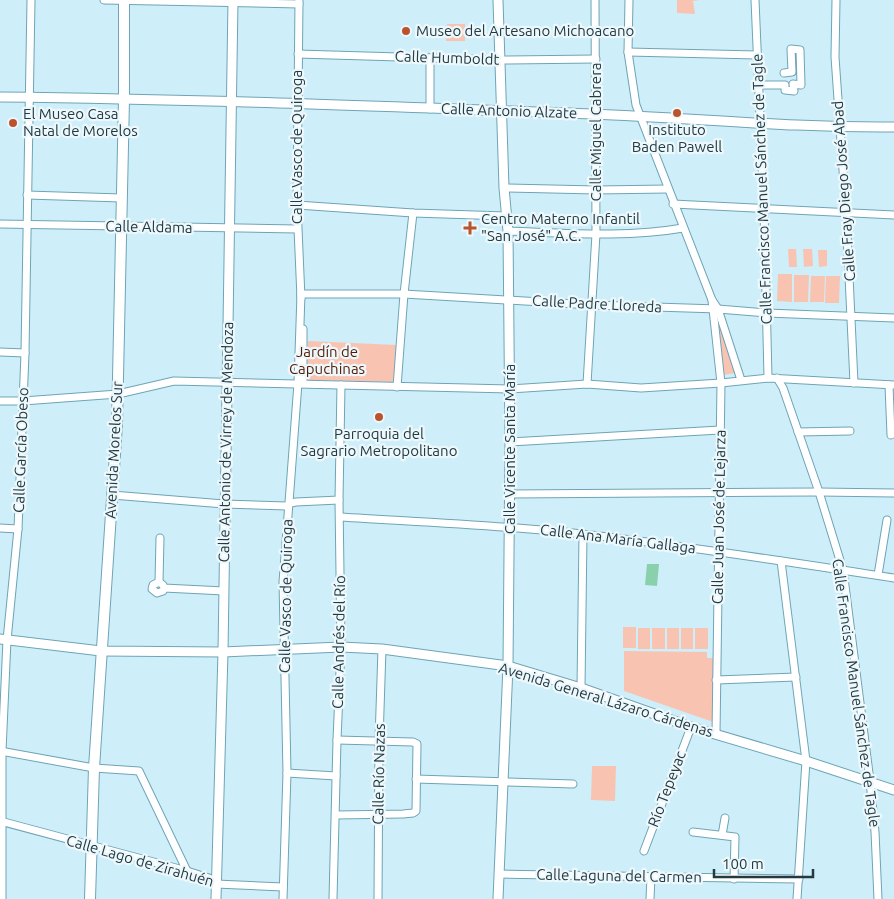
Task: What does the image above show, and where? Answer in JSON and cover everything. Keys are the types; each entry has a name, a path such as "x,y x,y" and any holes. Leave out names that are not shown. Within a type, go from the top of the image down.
{"main road":[{"name":"Avenida Morelos Sur","path":"90,899 94,768 118,394 124,99 124,0"}],"street":[{"name":"Calle García Obeso","path":"2,899 1,751 4,639 18,529 25,353 31,0"},
{"path":"104,0 299,2"},
{"name":"Calle Vicente Santa María","path":"498,0 504,188 508,231 510,389 508,666 498,899"},
{"name":"Calle Miguel Cabrera","path":"587,384 596,234 595,0"},
{"name":"Calle Juan José de Lejarza","path":"629,0 628,52 632,86 641,117 741,380"},
{"name":"Calle Francisco Manuel Sánchez de Tagle","path":"754,0 764,210 768,378"},
{"name":"Calle Fray Diego José Abad","path":"836,0 835,57 846,212 854,383"},
{"name":"Calle Antonio de Virrey de Mendoza","path":"216,899 223,652 224,504 228,382 234,1"},
{"name":"Calle Vasco de Quiroga","path":"283,899 287,773 283,582 287,506 300,383 301,294 297,229 299,2"},
{"path":"758,85 785,85 785,90 794,91 793,84 801,85 800,50 791,50 792,72 784,73"},
{"path":"628,52 758,55"},
{"name":"Calle Humboldt","path":"298,54 500,60 596,59"},
{"path":"430,58 430,109"},
{"name":"Calle Antonio Alzate","path":"0,97 232,101 596,114 759,124 894,127"},
{"path":"504,188 668,189"},
{"path":"28,195 121,198"},
{"path":"674,204 894,216"},
{"path":"297,205 414,213 506,216"},
{"path":"397,387 404,294 414,213"},
{"name":"Calle Aldama","path":"0,224 297,229"},
{"path":"508,231 596,234 659,232 683,228"},
{"name":"Calle Padre Lloreda","path":"301,294 404,294 592,305 894,318"},
{"name":"Calle Juan José de Lejarza","path":"715,309 721,383 716,734"},
{"path":"0,352 25,353"},
{"path":"0,401 118,394 174,381 510,389 587,384 641,388 777,378 892,385 891,435"},
{"name":"Calle Francisco Manuel Sánchez de Tagle","path":"777,378 783,388 819,492 843,570 876,832 878,899"},
{"name":"Calle Andrés del Río","path":"333,899 341,647 339,500 341,385"},
{"path":"510,442 720,430"},
{"path":"798,432 850,430"},
{"path":"510,494 894,493"},
{"path":"112,495 224,504 287,506 296,502 339,500"},
{"name":"Calle Ana María Gallaga","path":"340,517 510,527 583,534 894,578"},
{"path":"878,575 887,520"},
{"path":"0,528 18,529"},
{"path":"581,688 583,534"},
{"path":"160,538 161,585 224,591"},
{"path":"780,561 806,761 797,899"},
{"name":"Avenida General Lázaro Cárdenas","path":"4,639 101,652 223,652 341,647 382,649 508,666 581,688 691,727 806,761 894,790"},
{"name":"Calle Río Nazas","path":"378,899 379,740 382,649"},
{"path":"716,680 796,677"},
{"name":"Río Tepeyac","path":"644,851 691,727"},
{"path":"336,815 413,813 416,811 417,744 413,742 379,740 337,740"},
{"path":"1,751 94,768 139,771 187,871"},
{"path":"287,773 336,776"},
{"path":"416,779 573,784"},
{"path":"722,835 725,818"},
{"name":"Calle Lago de Zirahuén","path":"1,821 187,871 209,878 216,884 283,887"},
{"path":"693,832 735,837 734,879"},
{"name":"Calle Laguna del Carmen","path":"499,874 799,879"},
{"path":"650,899 651,877"}],"green space":[{"path":"677,0 700,0 693,1 695,14 677,13"},
{"path":"447,24 465,24 465,41 446,41"},
{"path":"788,249 796,249 797,267 789,267"},
{"path":"803,249 812,249 813,266 804,267"},
{"path":"818,250 827,250 827,266 819,267"},
{"path":"778,274 792,274 792,302 777,301"},
{"path":"794,275 809,275 808,302 794,302"},
{"path":"811,276 825,276 824,302 810,302"},
{"path":"826,276 840,276 839,303 825,303"},
{"path":"717,320 737,370 736,373 723,375"},
{"name":"Jardín de Capuchinas","path":"308,341 397,345 393,382 307,380"},
{"path":"623,627 636,627 636,648 623,648"},
{"path":"638,628 650,628 650,649 638,649"},
{"path":"652,628 665,628 665,649 652,649"},
{"path":"667,628 679,628 679,649 667,649"},
{"path":"681,628 693,628 693,649 681,649"},
{"path":"695,628 708,628 708,649 695,649"},
{"path":"624,651 707,652 707,658 714,658 713,722 624,691"},
{"path":"592,766 616,766 615,801 591,800"}],"shaded area":[{"path":"647,564 659,564 657,586 645,585"}],"place":[{"name":"Museo del Artesano Michoacano","path":"406,31"},
{"name":"Instituto Baden Pawell","path":"677,113"},
{"name":"El Museo Casa Natal de Morelos","path":"13,123"},
{"name":"Centro Materno Infantil \"San José\" A.C.","path":"470,228"},
{"name":"Parroquia del Sagrario Metropolitano","path":"379,417"}]}
